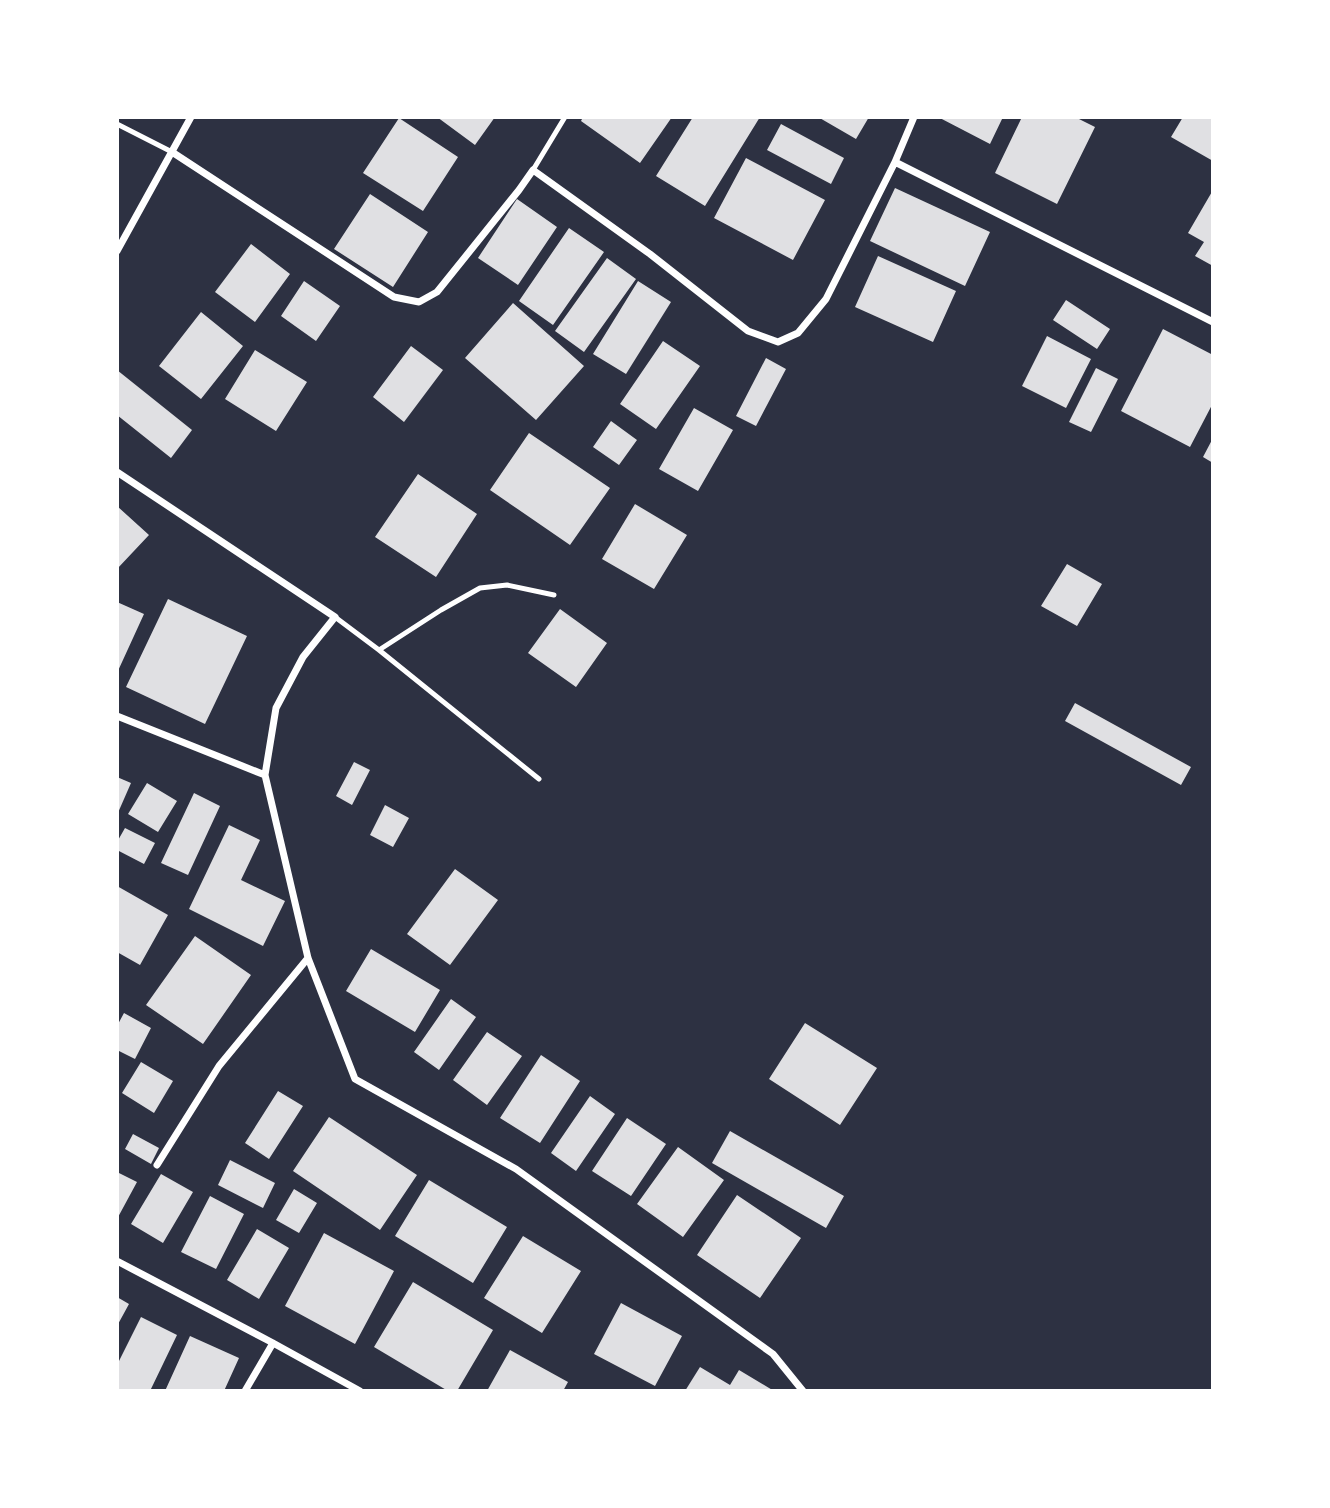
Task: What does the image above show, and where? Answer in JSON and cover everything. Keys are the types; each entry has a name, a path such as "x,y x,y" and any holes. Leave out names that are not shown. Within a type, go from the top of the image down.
{"street":[{"path":"117,251 191,117"},
{"path":"172,152 394,297 419,302 437,292 533,170 650,254 748,331 778,342 799,333 826,299 895,162 914,117"},
{"path":"895,162 1213,322"},
{"path":"117,472 335,617 303,657 276,708 265,775 308,958 355,1079 516,1168 773,1354 803,1391"},
{"path":"117,716 265,775"},
{"path":"157,1165 219,1066 308,958"},
{"path":"117,1261 360,1391"},
{"path":"245,1391 273,1343"}],"lane":[{"path":"533,170 565,117"},
{"path":"117,124 172,152"},
{"path":"379,650 481,588 507,585 554,595"},
{"path":"335,617 539,779"}],"building":[{"path":"437,117 495,117 475,145"},
{"path":"583,117 672,117 640,163 581,121"},
{"path":"693,117 760,117 705,206 656,176"},
{"path":"818,117 869,117 856,139"},
{"path":"938,117 1003,117 990,144"},
{"path":"1022,117 1075,117 1095,127 1057,204 995,173"},
{"path":"1183,117 1213,117 1213,161 1171,137"},
{"path":"399,118 458,157 423,211 363,173"},
{"path":"781,124 844,158 831,184 767,150"},
{"path":"746,158 825,200 793,260 714,218"},
{"path":"895,188 990,232 965,286 870,241"},
{"path":"1213,190 1213,266 1195,256 1204,242 1188,233"},
{"path":"370,194 428,232 393,287 334,249"},
{"path":"517,199 557,227 518,285 478,258"},
{"path":"569,228 604,252 553,325 519,301"},
{"path":"251,244 290,274 255,322 215,292"},
{"path":"878,256 956,291 933,342 855,307"},
{"path":"607,258 636,279 584,352 555,331"},
{"path":"304,281 340,306 316,341 281,316"},
{"path":"638,281 671,302 626,374 593,354"},
{"path":"1066,300 1110,329 1097,349 1053,320"},
{"path":"513,303 584,366 536,420 465,358"},
{"path":"201,312 243,346 201,399 159,366"},
{"path":"1163,329 1213,355 1213,403 1190,447 1121,411"},
{"path":"1047,336 1091,359 1066,408 1022,386"},
{"path":"663,341 700,366 656,429 620,404"},
{"path":"411,346 443,370 404,422 373,397"},
{"path":"255,350 307,382 276,431 225,399"},
{"path":"766,358 786,369 756,426 736,416"},
{"path":"1096,368 1118,379 1091,432 1069,422"},
{"path":"117,370 192,430 171,458 117,415"},
{"path":"694,408 733,430 698,491 659,469"},
{"path":"611,421 637,440 619,465 593,447"},
{"path":"529,433 610,488 570,545 490,490"},
{"path":"1213,438 1213,463 1203,457"},
{"path":"418,474 477,514 436,577 375,537"},
{"path":"635,504 687,535 654,589 602,559"},
{"path":"117,506 149,535 117,569"},
{"path":"1067,564 1102,584 1077,626 1041,606"},
{"path":"168,599 247,636 205,724 126,687"},
{"path":"117,602 144,614 117,673"},
{"path":"560,609 607,643 576,687 528,653"},
{"path":"1075,703 1191,767 1181,785 1065,721"},
{"path":"354,762 370,770 352,805 336,796"},
{"path":"117,777 131,783 117,815"},
{"path":"147,783 177,801 158,832 128,814"},
{"path":"194,793 220,806 188,875 161,863"},
{"path":"385,805 409,818 393,847 370,835"},
{"path":"229,825 260,840 241,880 285,901 263,946 189,909"},
{"path":"125,828 155,843 144,864 117,850 117,842"},
{"path":"455,869 498,900 450,965 407,934"},
{"path":"117,886 168,915 140,965 117,952"},
{"path":"195,936 251,975 203,1044 146,1005"},
{"path":"371,949 440,990 415,1032 346,991"},
{"path":"451,999 476,1017 439,1070 414,1052"},
{"path":"124,1013 151,1028 135,1059 117,1050 117,1026"},
{"path":"805,1023 877,1068 840,1125 769,1079"},
{"path":"487,1032 522,1056 487,1105 453,1080"},
{"path":"541,1055 580,1081 540,1143 500,1118"},
{"path":"141,1062 173,1081 154,1113 122,1093"},
{"path":"278,1091 303,1106 269,1159 245,1143"},
{"path":"590,1096 615,1114 576,1171 551,1153"},
{"path":"329,1117 417,1175 380,1230 293,1171"},
{"path":"627,1118 666,1144 631,1196 592,1171"},
{"path":"730,1131 844,1196 826,1228 712,1163"},
{"path":"133,1134 159,1148 151,1164 125,1149"},
{"path":"678,1147 724,1180 683,1237 637,1204"},
{"path":"230,1160 275,1183 263,1208 218,1185"},
{"path":"117,1172 137,1182 117,1219"},
{"path":"161,1174 193,1192 163,1243 131,1224"},
{"path":"429,1180 507,1227 473,1283 395,1236"},
{"path":"294,1189 317,1203 299,1233 276,1220"},
{"path":"737,1195 801,1238 760,1298 697,1255"},
{"path":"210,1196 244,1214 216,1269 181,1252"},
{"path":"257,1229 289,1248 259,1299 227,1280"},
{"path":"324,1233 394,1271 355,1344 285,1306"},
{"path":"523,1236 581,1271 542,1333 484,1298"},
{"path":"413,1282 493,1330 457,1391 448,1391 374,1347"},
{"path":"117,1297 129,1304 117,1326"},
{"path":"621,1303 682,1336 655,1386 594,1354"},
{"path":"141,1317 177,1335 150,1391 117,1391 117,1365"},
{"path":"190,1336 239,1358 224,1391 165,1391"},
{"path":"510,1350 568,1382 563,1391 487,1391"},
{"path":"700,1367 730,1385 739,1370 774,1391 685,1391"}]}
